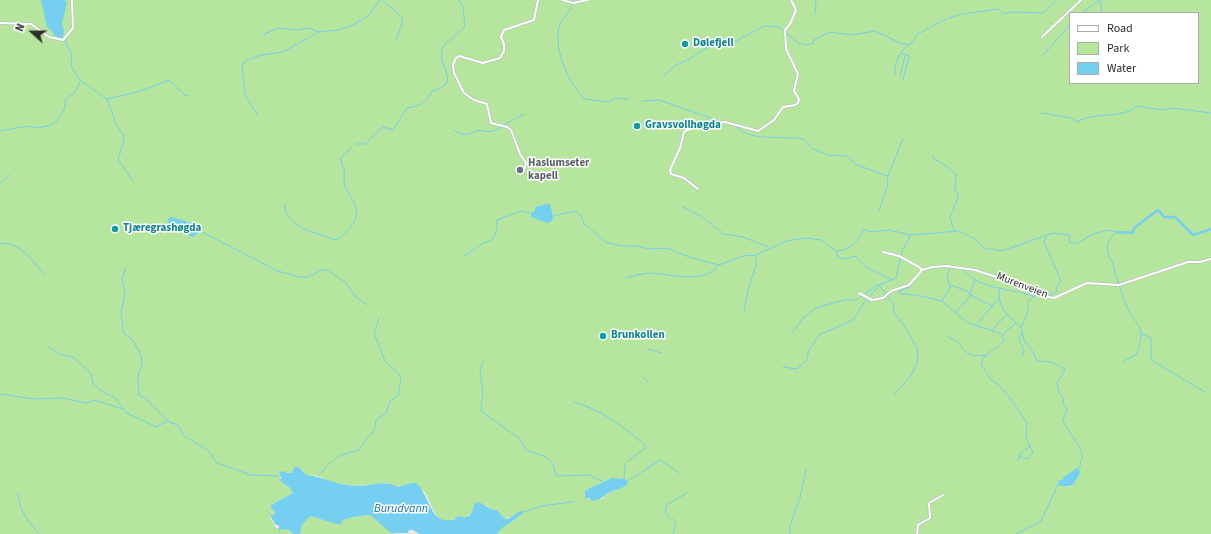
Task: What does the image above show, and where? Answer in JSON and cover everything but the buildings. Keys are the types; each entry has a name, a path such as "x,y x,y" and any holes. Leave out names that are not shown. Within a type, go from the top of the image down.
{"street":[{"path":"0,23 31,24 48,37 63,40 72,28 72,0"},
{"path":"524,173 526,162 520,154 511,130 507,127 491,124 487,104 465,95 454,73 454,65 456,58 459,56 483,63 500,58 503,54 504,46 501,37 502,32 506,29 520,26 534,20 538,0"},
{"path":"562,0 573,4 588,0"},
{"path":"698,189 684,178 671,174 670,170 680,148 684,132 695,126 708,126 725,122 758,131 774,120 785,106 795,105 798,102 799,99 794,91 798,74 785,45 785,30 790,24 796,10 791,0"},
{"path":"1042,37 1081,0"},
{"path":"859,293 872,300 883,298 891,291 909,286 922,270 920,267 899,256 883,252"},
{"name":"Murenveien","path":"922,270 936,266 967,268 1013,282 1039,295 1050,298 1087,284 1119,285 1188,262 1200,262 1211,259"},
{"path":"917,534 918,525 930,518 929,503 943,495"}],"green space":[{"path":"0,0 1211,0 1211,534 497,534 524,512 504,518 497,510 491,509 486,505 474,509 474,511 465,518 460,517 445,521 436,515 424,491 411,483 398,487 388,483 356,486 333,483 318,476 306,475 299,467 294,467 292,473 286,473 280,477 280,480 290,488 293,493 271,505 275,513 273,516 269,515 276,528 288,529 293,534 0,534","holes":["1071,471 1080,472 1077,480 1069,487 1060,485","611,478 628,481 627,485 606,494 603,498 593,501 592,499 587,499 584,495 593,487"]},
{"path":"370,515 395,534 300,534 302,525 310,516 324,520 341,521 348,518"}],"water":[{"path":"41,0 65,0 67,3 62,23 64,32 62,39 54,35 47,27"},
{"path":"550,204 553,216 552,221 547,223 531,217 531,213 535,211 535,207"},
{"path":"172,217 197,225 200,227 200,231 193,237 176,230 167,222 169,218"},
{"name":"Burudvann","path":"294,467 299,467 306,475 350,486 388,483 398,487 416,483 420,487 435,514 439,518 445,520 454,520 458,516 468,517 473,511 474,504 479,502 491,509 497,510 504,518 508,519 520,511 524,512 497,534 419,534 413,530 409,530 408,533 391,533 370,515 343,520 341,524 310,516 302,525 300,534 293,534 288,529 279,530 279,526 275,524 268,512 270,515 274,515 275,512 271,508 271,505 293,493 290,488 279,480 281,478 279,472 284,471 286,473 292,473"},
{"path":"1077,468 1080,472 1075,482 1070,486 1058,485 1059,480 1064,480 1062,478"},
{"path":"611,478 624,479 628,481 627,485 593,501 589,498 585,499 585,491"}],"waterway":[{"path":"258,116 245,95 242,65 245,61 261,55 283,52 319,32 339,30 353,25 369,15 380,0"},
{"path":"382,0 402,17 402,23 396,41"},
{"path":"356,144 365,144 383,127 393,130 407,108 422,104 432,91 447,83 448,78 441,52 444,45 465,27 463,7 459,0"},
{"path":"573,0 571,8 560,23 558,36 561,56 568,76 585,99 608,102 615,98 628,99"},
{"path":"815,14 816,0"},
{"path":"963,14 998,9 1003,14 1013,12 1043,13 1057,0"},
{"path":"1083,12 1099,0"},
{"path":"1100,0 1102,12"},
{"path":"949,18 961,14"},
{"path":"663,77 674,66 690,59 706,48 738,40 764,26 779,27 798,43 806,45 813,43 814,40 829,32 852,35 875,31 908,45 913,42 917,34 946,19"},
{"path":"1043,55 1069,26"},
{"path":"263,35 278,28 296,30 310,28 318,32"},
{"path":"66,39 66,45 71,53 72,68 81,81 107,99 116,124 123,135 124,140 118,160 133,181"},
{"path":"895,74 895,66 898,58 908,45"},
{"path":"901,53 909,56 903,80"},
{"path":"900,76 905,56"},
{"path":"107,99 141,91 169,80 186,96 188,95"},
{"path":"0,131 28,126 36,128 48,126 56,122 65,108 65,100 76,91 80,82"},
{"path":"643,101 659,100 722,122"},
{"path":"1042,113 1071,118 1077,122 1091,117 1124,113 1136,106 1163,110 1173,108 1211,113"},
{"path":"504,125 524,114"},
{"path":"736,126 750,135 759,137 803,139 813,149 828,155 847,156 857,165 888,176"},
{"path":"454,130 466,135 477,131 491,132 501,127"},
{"path":"879,210 888,184 887,178 903,139"},
{"path":"285,204 286,212 290,219 303,228 336,240 344,235 354,223 356,218 355,205 344,184 344,170 341,160 341,158 351,148"},
{"path":"933,156 934,159 945,165 956,174 955,191 958,193 958,198 950,217 954,231"},
{"path":"0,183 10,175"},
{"path":"683,207 701,216 724,234 743,237 768,247"},
{"path":"1118,232 1133,233 1134,228 1158,210 1164,217 1175,217 1193,235 1211,229"},
{"path":"464,256 482,244 493,239 497,229 497,220 520,211 531,213"},
{"path":"553,216 575,211 582,217 584,224 606,242 621,246 639,246 647,249 667,248 689,257 719,265 743,256 756,255 786,241 806,238 821,240 836,251 838,257 845,259 855,256 866,267 892,280"},
{"path":"837,251 850,247 865,229 870,232 889,230 911,235 958,231 973,238 984,248 1002,251 1053,233 1070,235 1069,242 1076,244 1093,234 1108,230 1118,232"},
{"path":"200,231 278,271 299,277 308,277 322,270 328,270 346,283 356,297 368,305"},
{"path":"1117,232 1110,239 1107,250 1113,263 1128,310 1139,326 1141,332 1137,354 1124,361"},
{"path":"793,332 803,318 816,308 844,300 856,300 876,286 896,278 902,251 911,235"},
{"path":"1021,327 1028,312 1028,301 1039,293 1042,294 1047,292 1052,295 1057,291 1056,288 1061,281 1044,242 1047,235"},
{"path":"0,244 6,243 19,248 31,258 44,275"},
{"path":"744,312 748,290 756,266 756,255"},
{"path":"626,278 651,273 696,277 705,275 719,265"},
{"path":"943,267 950,267"},
{"path":"942,301 950,288 947,276 951,267"},
{"path":"126,268 122,278 125,293 121,313 124,334 132,339 141,355 142,363 138,377 139,395 145,398 168,421 179,426 183,435 209,451 217,463 251,475 279,476"},
{"path":"961,268 977,281 985,285 1033,296"},
{"path":"970,294 975,280"},
{"path":"898,292 909,287 913,281"},
{"path":"950,285 967,291 970,295 992,306"},
{"path":"783,367 797,369 806,361 809,350 819,335 853,320 865,301 879,286"},
{"path":"880,286 893,304 894,313 904,325 917,348 918,358 916,366 910,377 894,395"},
{"path":"999,288 999,298 1003,310 1020,327"},
{"path":"899,292 901,294 917,295 942,301 968,323 1002,334"},
{"path":"956,312 971,295"},
{"path":"977,324 999,298"},
{"path":"992,330 1007,314"},
{"path":"318,476 336,458 359,450 367,438 374,432 376,420 386,413 391,400 398,396 401,378 399,374 385,361 374,333 379,318"},
{"path":"1016,324 1008,329 1002,337 1005,340 988,354 982,360 981,364 991,380 999,385 1010,398 1027,423 1026,437 1030,446 1020,454 1018,461"},
{"path":"1021,327 1024,340 1033,352 1036,359 1039,361 1052,362 1065,369 1057,382 1059,394 1063,397 1063,404 1067,409 1063,419 1064,423 1081,449 1082,457 1079,470"},
{"path":"1021,334 1019,339 1023,347 1023,356"},
{"path":"1142,334 1151,338 1151,360 1205,392"},
{"path":"946,335 957,342 969,354 976,356 987,355"},
{"path":"48,347 62,355 73,357 91,374 93,383 103,392 115,398 127,413 156,427 167,421"},
{"path":"648,349 661,353"},
{"path":"483,362 480,370 483,394 481,407 482,412 519,438 526,450 546,457 553,464 557,476 589,475 604,482"},
{"path":"643,377 649,383"},
{"path":"0,394 34,399 62,398 87,403 94,400 123,409"},
{"path":"574,402 604,415 621,426 646,446 646,448 628,461"},
{"path":"1019,456 1027,459 1033,452 1030,446"},
{"path":"628,481 660,460 680,473"},
{"path":"624,479 625,464"},
{"path":"790,534 790,526 800,498 806,469"},
{"path":"1016,534 1041,521 1058,485"},
{"path":"673,534 676,522 666,514 666,505 687,493"},
{"path":"18,494 25,516 40,534"},
{"path":"524,512 541,506 572,502"}],"place":[{"name":"Dølefjell","path":"685,44"},
{"name":"Gravsvollhøgda","path":"637,126"},
{"name":"Haslumseter kapell","path":"520,170"},
{"name":"Tjæregrashøgda","path":"115,229"},
{"name":"Brunkollen","path":"603,336"}]}
